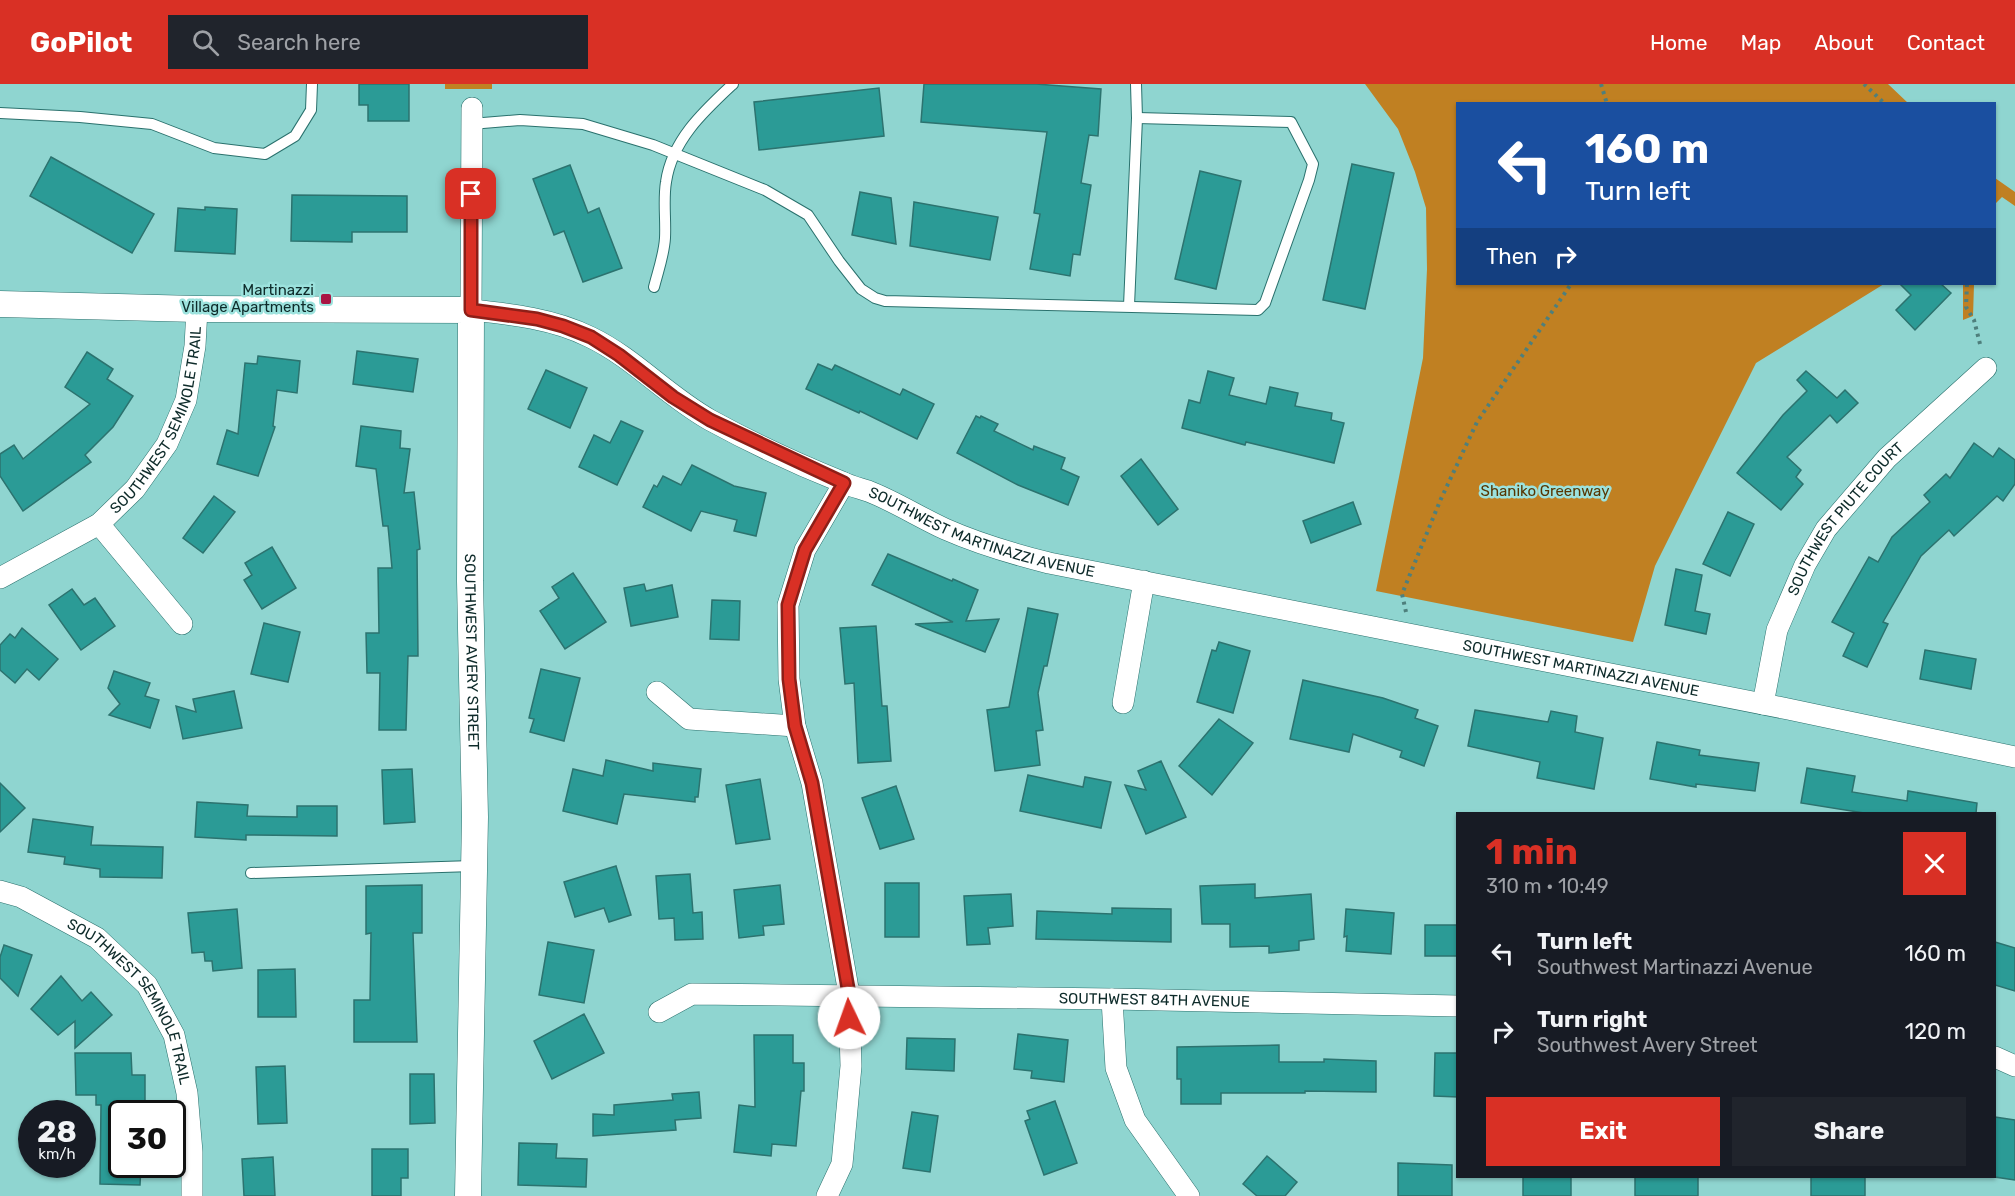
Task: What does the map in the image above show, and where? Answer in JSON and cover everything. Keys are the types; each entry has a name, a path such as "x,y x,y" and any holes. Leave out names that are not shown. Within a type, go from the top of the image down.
{"street":[{"name":"SOUTHWEST AVERY STREET","path":"468,1196 474,866 470,581 472,116"},
{"name":"SOUTHWEST MARTINAZZI AVENUE","path":"0,304 198,309 471,310 537,319 591,337 619,355 673,397 710,420 844,483 868,491 947,530 998,550 1049,563 1763,704 2015,757"},
{"name":"SOUTHWEST SEMINOLE TRAIL","path":"0,578 99,524 135,489 167,444 186,400 195,346 198,309"},
{"name":"SOUTHWEST PIUTE COURT","path":"1763,704 1778,630 1805,565 1826,529 1887,459 1986,368"},
{"path":"827,1196 842,1164 851,1066 849,994 812,783 795,726 789,679 788,605 805,550 844,483"},
{"name":"SOUTHWEST SEMINOLE TRAIL","path":"99,524 182,624"},
{"path":"1123,703 1144,580"},
{"path":"657,693 689,719 795,726"},
{"name":"SOUTHWEST SEMINOLE TRAIL","path":"0,891 21,897 97,938 147,985 174,1035 187,1093 192,1152 192,1196"},
{"name":"SOUTHWEST 84TH AVENUE","path":"659,1012 692,994 849,994 1456,1006"},
{"path":"1112,999 1116,1068 1135,1120 1189,1196"},
{"path":"1996,1057 2015,1066"}],"lane":[{"path":"0,113 152,124 214,148 265,154 295,136 311,110 312,84"},
{"path":"654,287 664,247 666,181 675,153 695,120 733,84"},
{"path":"1129,306 1137,118 1136,84"},
{"path":"472,116 584,124 675,153 765,190 808,215 838,261 861,289 885,301 1258,310 1265,303 1313,164 1291,122 1137,118"},
{"path":"251,873 474,866"}],"path":[{"path":"1600,84 1606,102"},
{"path":"1864,84 1883,102"},
{"path":"1404,634 1407,615 1402,594 1440,501 1477,422 1570,285"},
{"path":"1967,285 1966,307 1974,320 1986,368"}],"green space":[{"path":"445,84 492,84 492,89 445,89"},
{"name":"Shaniko Greenway","path":"1365,84 1888,84 1907,102 1456,102 1456,285 1882,285 1756,363 1655,566 1633,642 1376,591 1423,358 1427,269 1426,208 1398,129"},
{"path":"1996,179 2015,192 2015,206 2002,197 1996,203"},
{"path":"1963,285 1974,285 1973,316 1963,320"}],"building":[{"path":"359,84 409,84 409,121 368,121 368,105 359,105"},
{"path":"924,84 1036,84 1101,89 1098,136 1089,135 1081,183 1091,185 1080,255 1073,254 1070,276 1030,269 1040,214 1034,213 1047,132 921,122"},
{"path":"879,88 884,136 759,150 754,102"},
{"path":"51,157 154,214 132,253 30,196"},
{"path":"1352,164 1394,173 1365,309 1323,300"},
{"path":"570,165 588,213 599,208 622,268 583,282 564,231 554,235 533,179"},
{"path":"1200,171 1241,181 1216,289 1175,279"},
{"path":"860,192 891,198 896,244 852,235"},
{"path":"292,195 407,196 407,232 352,232 352,242 291,241"},
{"path":"914,202 998,217 990,260 910,246"},
{"path":"205,207 237,209 235,254 175,251 178,208 205,210"},
{"path":"1901,285 1942,285 1951,293 1915,330 1896,310 1911,295"},
{"path":"357,351 418,359 413,392 353,384"},
{"path":"87,352 113,369 107,379 133,396 113,427 85,455 91,462 23,511 0,476 0,454 14,445 23,459 90,404 65,387"},
{"path":"258,356 300,361 297,393 277,390 273,426 275,427 258,476 217,464 227,430 238,434 245,363 257,364"},
{"path":"818,364 832,370 835,365 900,395 903,389 934,404 917,439 860,411 859,413 806,389"},
{"path":"546,370 587,388 570,428 528,409"},
{"path":"1208,371 1234,378 1229,395 1266,404 1270,387 1298,393 1295,406 1332,413 1331,420 1344,423 1334,463 1246,442 1245,445 1182,428 1189,400 1200,403"},
{"path":"1806,371 1837,398 1845,390 1858,403 1837,423 1830,415 1787,457 1801,470 1796,477 1803,484 1781,510 1737,473 1783,415 1807,391 1797,380"},
{"path":"976,416 998,424 994,431 1033,450 1034,446 1065,458 1061,469 1079,477 1068,505 1018,485 957,453"},
{"path":"621,421 643,431 617,485 579,467 594,435 610,443"},
{"path":"361,426 401,431 400,448 410,449 404,493 414,492 420,549 417,550 418,656 408,656 406,730 379,730 380,673 367,673 366,633 379,633 378,568 392,568 388,526 383,526 376,469 356,466"},
{"path":"1974,443 1993,457 1999,448 2015,460 2015,484 2003,501 1997,496 1954,536 1949,530 1921,556 1883,622 1888,624 1867,667 1843,656 1854,633 1832,622 1869,557 1878,562 1892,537 1930,502 1924,495 1946,474 1950,478"},
{"path":"1141,459 1178,509 1158,525 1121,476"},
{"path":"692,465 734,486 766,493 756,536 734,531 737,520 701,511 691,531 643,507 654,485 657,487 663,476 681,485"},
{"path":"214,496 235,512 203,553 183,538"},
{"path":"1353,502 1361,524 1311,543 1303,521"},
{"path":"1728,512 1754,524 1730,576 1703,564"},
{"path":"272,547 296,588 262,609 244,580 252,575 245,563"},
{"path":"888,554 978,590 966,621 999,619 985,652 915,624 953,622 872,585"},
{"path":"1676,569 1702,575 1695,611 1710,614 1706,634 1665,625"},
{"path":"573,573 606,622 565,649 540,611 559,598 552,587"},
{"path":"644,584 646,591 672,585 678,617 631,626 624,588"},
{"path":"72,589 84,605 95,598 115,626 81,650 49,605"},
{"path":"712,600 740,601 739,640 710,639"},
{"path":"1028,608 1058,614 1047,666 1044,666 1038,693 1043,730 1036,731 1040,765 995,771 987,710 1009,707"},
{"path":"264,623 300,632 288,682 251,674"},
{"path":"876,626 882,706 887,706 891,761 858,763 854,683 845,684 840,628"},
{"path":"22,628 58,659 39,680 27,669 15,683 0,670 0,645 10,634 15,638"},
{"path":"1219,642 1250,651 1233,713 1197,702 1212,650 1216,651"},
{"path":"1925,650 1976,659 1971,689 1920,679"},
{"path":"541,669 580,678 564,741 530,732 534,719 529,718"},
{"path":"114,671 150,683 145,696 159,700 150,728 109,715 120,704 108,688"},
{"path":"1303,680 1383,698 1418,710 1415,718 1438,726 1424,766 1400,757 1402,751 1353,734 1349,752 1290,739"},
{"path":"234,691 242,728 183,739 176,706 196,712 193,699"},
{"path":"1475,710 1548,722 1551,711 1577,716 1575,732 1603,738 1594,789 1537,778 1540,762 1468,746"},
{"path":"1219,719 1253,743 1212,795 1179,766"},
{"path":"1657,742 1700,750 1699,755 1759,763 1755,791 1696,784 1696,787 1650,779"},
{"path":"606,760 653,771 653,763 701,769 698,797 695,797 695,802 624,794 617,824 563,811 573,769 603,776"},
{"path":"1161,761 1186,817 1146,834 1125,785 1146,790 1138,771"},
{"path":"1807,768 1855,776 1852,792 1907,801 1908,791 1977,803 1976,812 1858,812 1801,803"},
{"path":"412,769 415,822 384,824 382,770"},
{"path":"1028,775 1083,787 1085,777 1111,782 1101,828 1020,811"},
{"path":"760,779 770,839 736,844 726,785"},
{"path":"0,783 25,808 0,832"},
{"path":"896,786 914,839 880,849 862,798"},
{"path":"197,802 248,805 247,816 297,817 297,806 337,806 337,836 246,835 246,840 195,837"},
{"path":"33,819 93,827 91,845 163,847 162,878 100,877 100,869 64,864 65,857 28,852"},
{"path":"616,866 631,915 609,922 604,908 575,917 564,882"},
{"path":"690,874 693,913 702,912 703,939 675,940 674,918 659,919 656,876"},
{"path":"885,883 919,883 919,937 885,937"},
{"path":"1255,884 1255,898 1311,894 1314,939 1299,941 1299,950 1269,953 1269,946 1230,947 1230,924 1202,924 1200,886"},
{"path":"422,885 422,933 413,933 417,1042 354,1042 354,1000 370,1000 371,933 366,934 366,886"},
{"path":"780,885 784,924 763,926 764,935 739,938 734,890"},
{"path":"1011,894 1013,926 988,928 990,944 967,945 964,896"},
{"path":"1112,908 1171,909 1171,942 1036,939 1037,911 1112,914"},
{"path":"237,909 242,968 213,971 212,961 205,961 204,952 192,953 188,913"},
{"path":"1346,909 1394,913 1391,954 1346,951 1347,936 1344,937"},
{"path":"1425,925 1456,925 1456,956 1425,956"},
{"path":"548,942 594,950 584,1003 539,995"},
{"path":"1996,942 2015,948 2015,991 1996,985"},
{"path":"4,945 32,955 18,996 0,978 0,957"},
{"path":"295,969 296,1017 258,1017 258,970"},
{"path":"61,976 82,1001 91,992 112,1015 75,1048 75,1021 58,1035 31,1009"},
{"path":"584,1014 604,1053 552,1079 534,1041"},
{"path":"1018,1034 1068,1040 1064,1082 1031,1078 1032,1071 1014,1069"},
{"path":"754,1035 793,1035 793,1063 804,1063 804,1091 801,1091 796,1146 772,1144 771,1156 734,1152 739,1105 755,1107"},
{"path":"907,1038 955,1039 954,1071 906,1069"},
{"path":"1279,1045 1279,1062 1324,1062 1324,1059 1376,1061 1376,1092 1221,1093 1221,1104 1181,1104 1181,1079 1177,1079 1177,1047"},
{"path":"75,1053 131,1053 132,1075 145,1075 145,1100 108,1100 108,1178 140,1178 140,1185 100,1184 101,1105 96,1105 96,1095 76,1095"},
{"path":"1435,1053 1456,1053 1456,1097 1434,1096"},
{"path":"285,1066 287,1123 258,1124 256,1067"},
{"path":"410,1074 434,1074 435,1123 410,1124"},
{"path":"699,1092 701,1118 675,1120 676,1130 593,1136 593,1114 614,1115 614,1105 673,1100 672,1094"},
{"path":"1055,1101 1077,1163 1044,1175 1025,1121 1030,1119 1027,1111"},
{"path":"912,1112 938,1116 930,1172 903,1168"},
{"path":"1996,1117 2015,1120 2015,1180 1996,1177"},
{"path":"519,1143 557,1144 556,1158 587,1159 586,1187 518,1185"},
{"path":"372,1149 408,1149 408,1178 401,1178 401,1196 372,1196"},
{"path":"1267,1156 1297,1182 1285,1196 1257,1196 1243,1184"},
{"path":"273,1157 275,1196 244,1196 242,1159"},
{"path":"1398,1163 1452,1165 1452,1196 1398,1196"},
{"path":"1523,1178 1571,1178 1571,1196 1523,1196"},
{"path":"1635,1178 1698,1178 1698,1196 1635,1196"},
{"path":"1811,1178 1865,1178 1865,1196 1811,1196"}],"place":[{"name":"Martinazzi Village Apartments","path":"326,299"}],"route":[{"path":"471,194 471,310 537,319 591,337 619,355 673,397 710,420 844,483 805,550 788,605 789,679 795,726 812,783 849,994 849,1018"}]}
